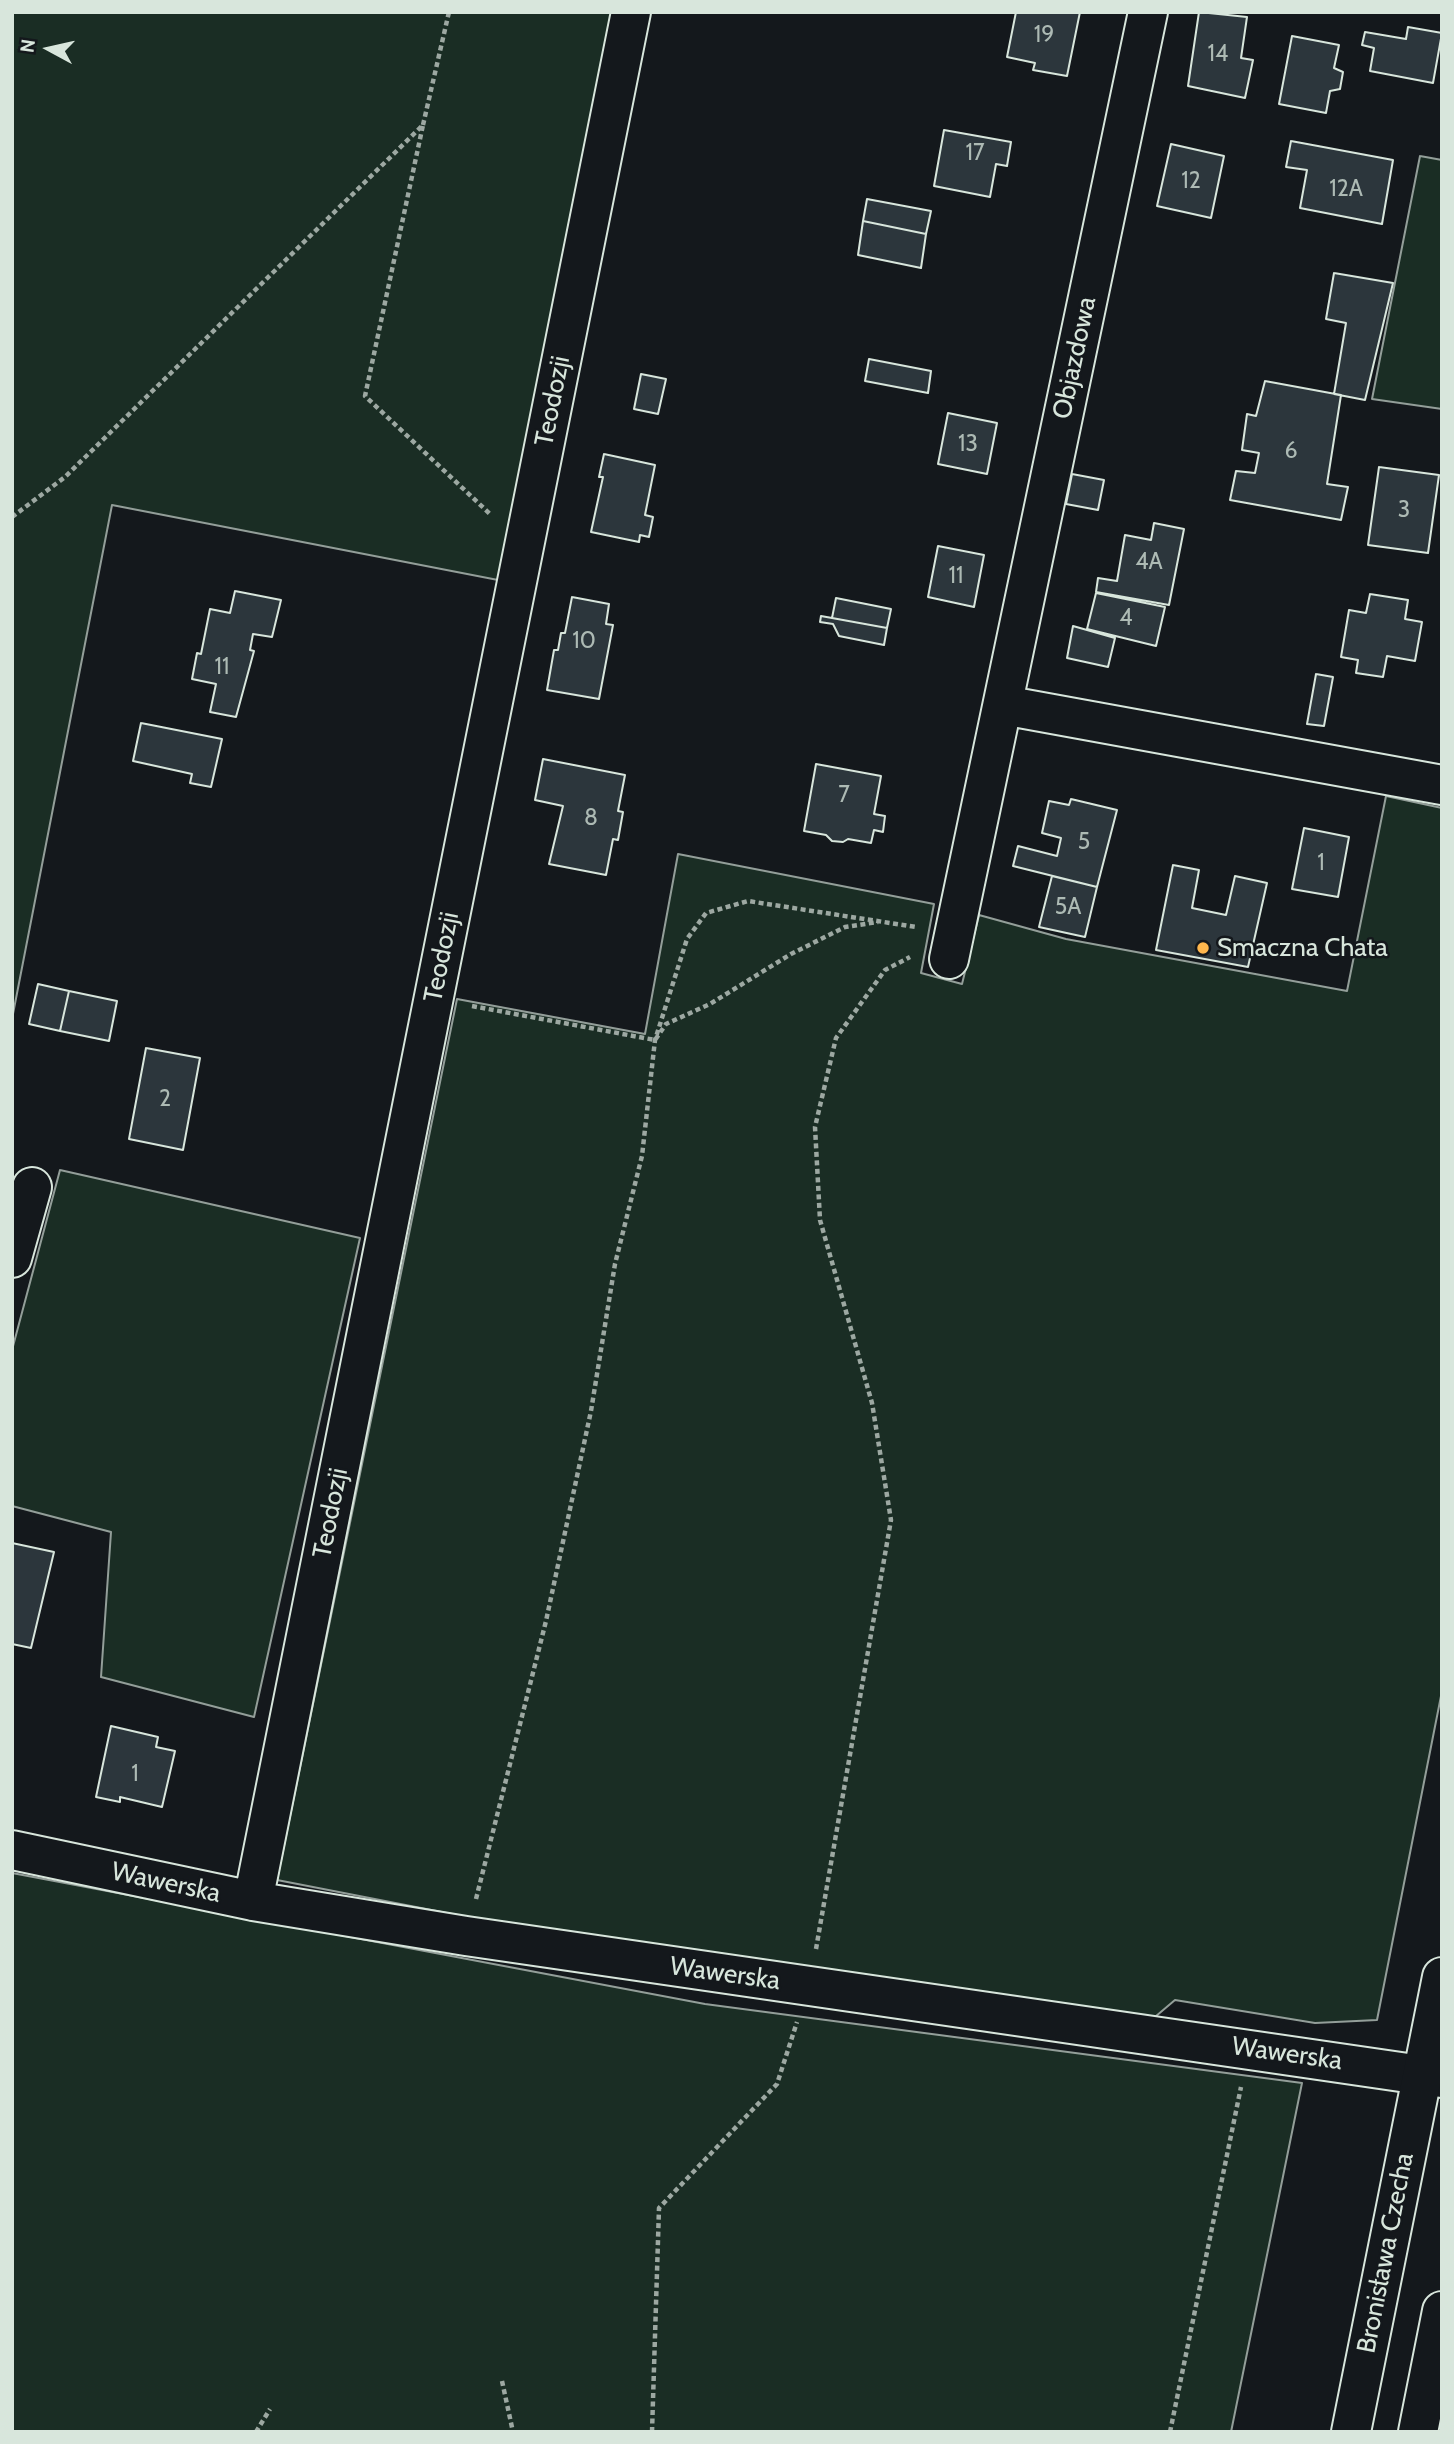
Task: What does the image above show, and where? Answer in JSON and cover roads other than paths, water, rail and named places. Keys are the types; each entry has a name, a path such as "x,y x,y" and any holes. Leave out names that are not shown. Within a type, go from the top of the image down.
{"street":[{"name":"Teodozji","path":"253,1901 631,12"},
{"name":"Objazdowa","path":"952,946 1148,12"},
{"path":"1003,705 1442,785"},
{"path":"12,1258 32,1187"},
{"name":"Wawerska","path":"12,1850 253,1901 466,1936 1432,2076"},
{"name":"Bronisława Czecha","path":"1351,2432 1432,2076 1442,1977"},
{"path":"1418,2432 1442,2311"}],"place":[{"name":"Smaczna Chata","path":"1203,948"}]}
